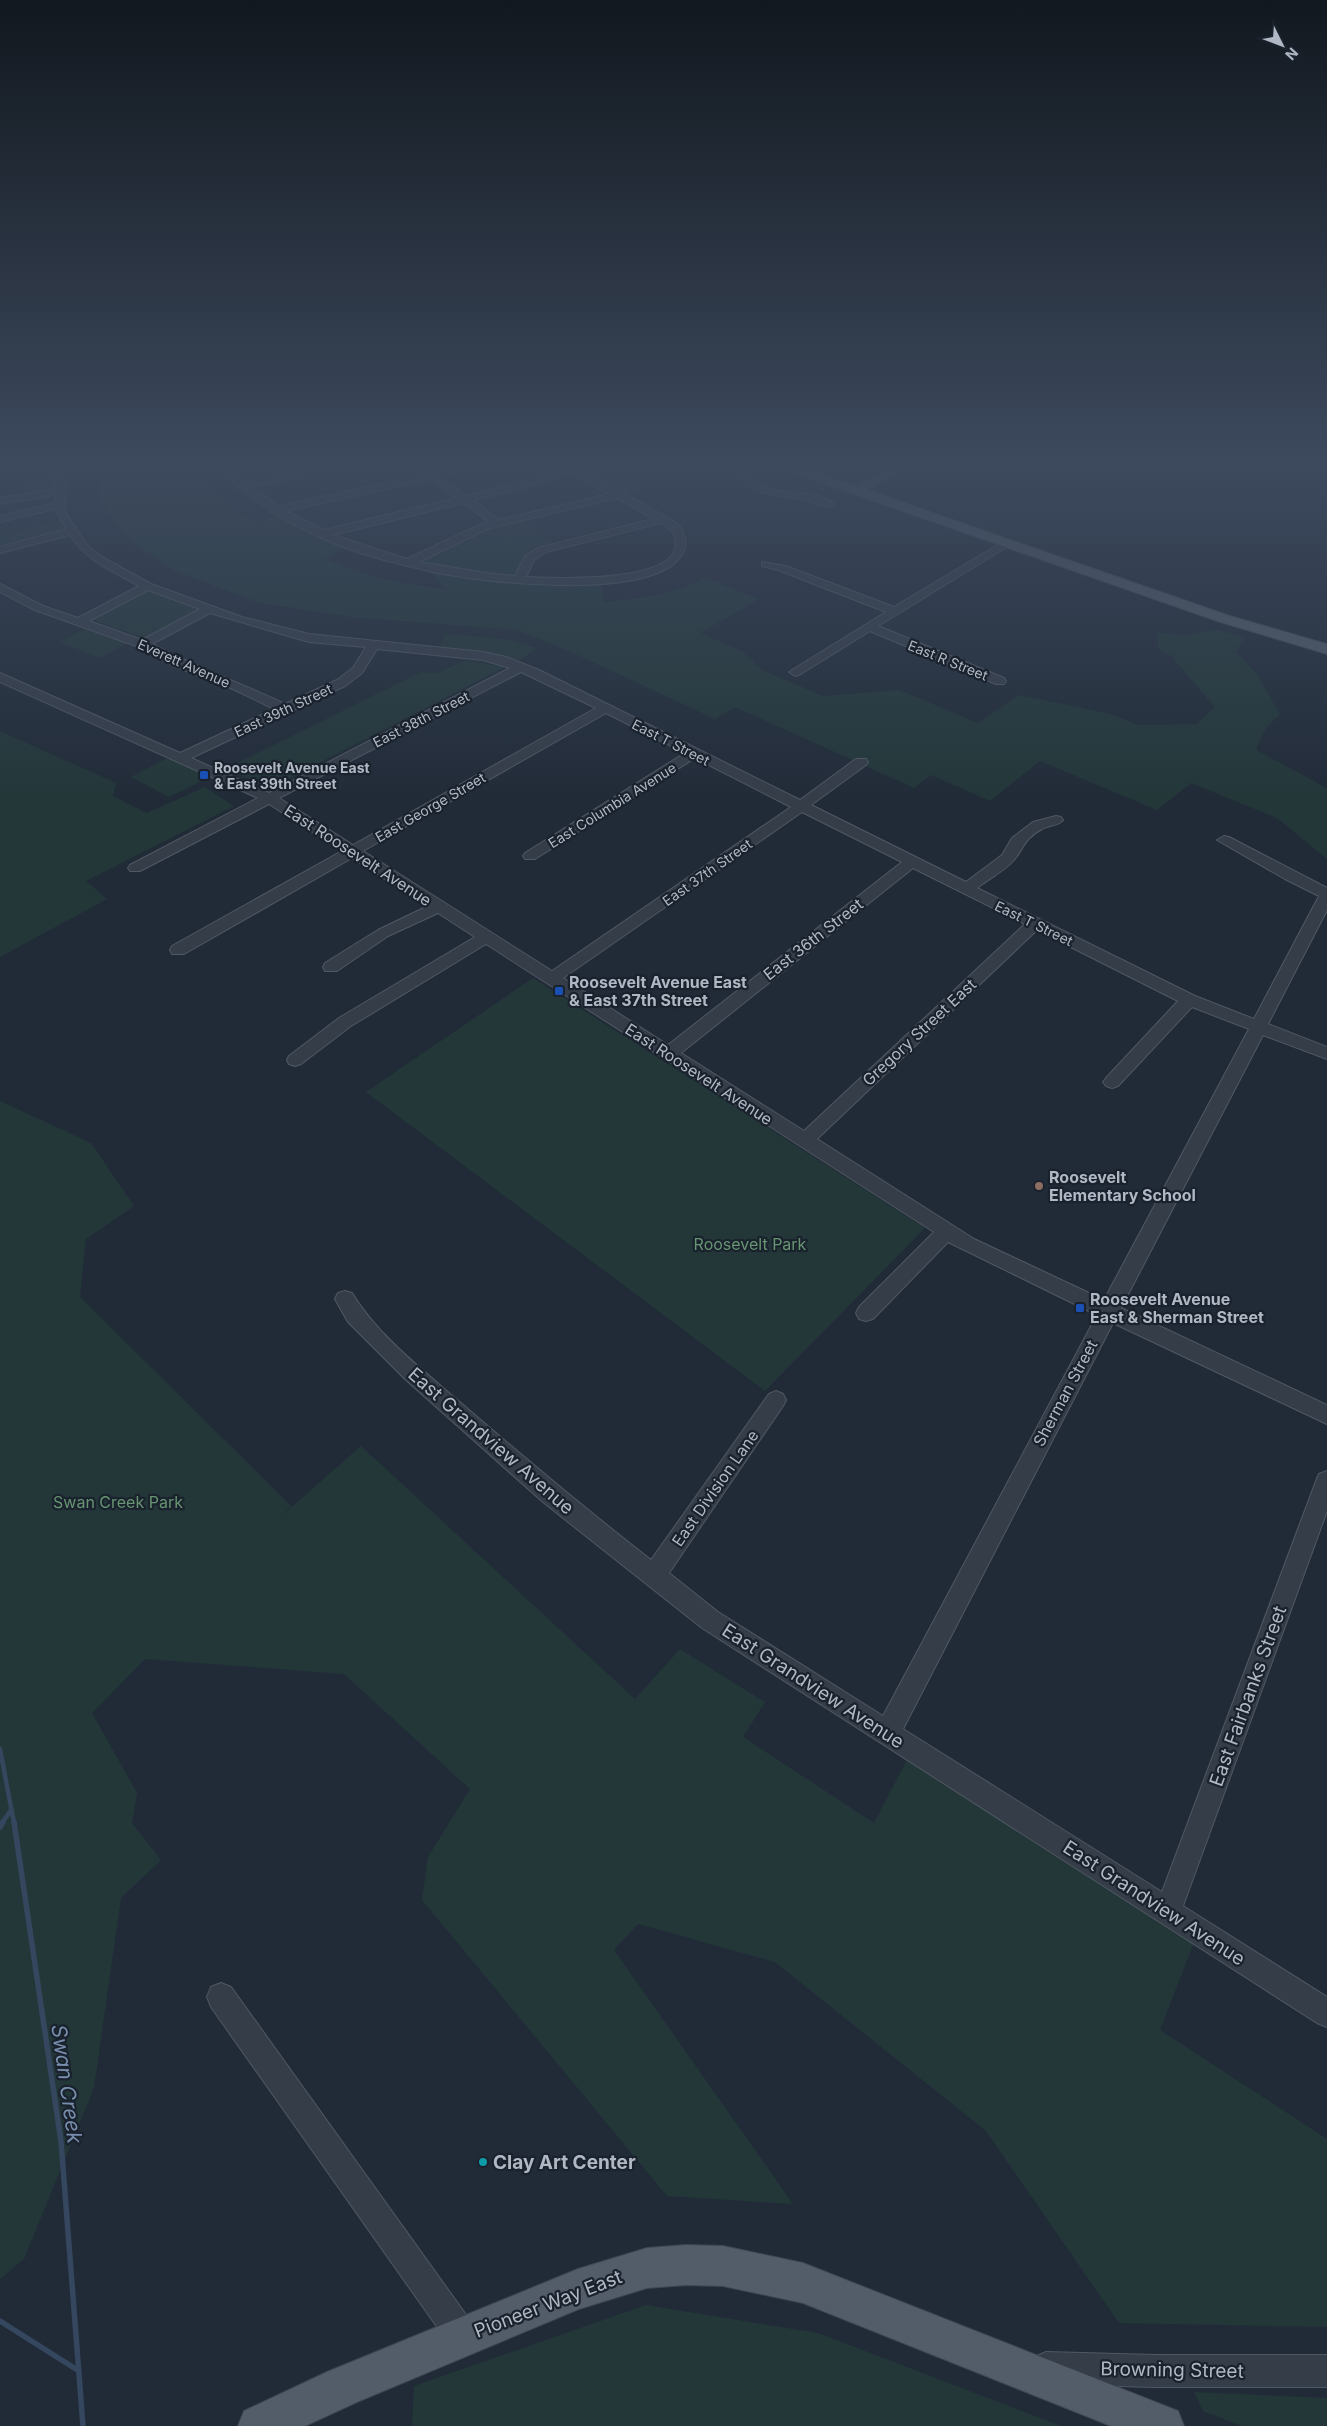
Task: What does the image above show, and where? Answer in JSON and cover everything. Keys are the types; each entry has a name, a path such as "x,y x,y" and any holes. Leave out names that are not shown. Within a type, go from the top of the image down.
{"main road":[{"path":"1097,574 1262,631 1327,649"},
{"name":"Pioneer Way East","path":"259,2426 342,2387 578,2288 647,2268 686,2265 723,2266 803,2283 1162,2426"}],"street":[{"name":"East T Street","path":"126,574 147,586 238,620 309,638 483,656 521,667 570,689 604,709 800,807 912,857 966,889 1189,1000 1327,1053"},
{"path":"464,574 519,580 602,581 624,579 640,574"},
{"path":"519,580 522,574"},
{"path":"798,574 895,611"},
{"path":"795,672 955,574"},
{"path":"81,621 147,586"},
{"name":"Everett Avenue","path":"0,587 24,602 143,644 180,664 237,686 284,709"},
{"path":"143,644 209,609"},
{"name":"East R Street","path":"869,627 1000,681"},
{"name":"East 39th Street","path":"180,758 350,677 365,662 373,646"},
{"name":"East 38th Street","path":"135,868 521,667"},
{"name":"East Roosevelt Avenue","path":"0,677 269,798 967,1244 1327,1415"},
{"name":"East George Street","path":"178,950 604,709"},
{"name":"East Columbia Avenue","path":"530,856 693,754"},
{"name":"East 37th Street","path":"551,979 800,807 861,762"},
{"path":"966,889 1008,858 1024,834 1038,825 1056,820"},
{"path":"1224,840 1327,895"},
{"name":"East 36th Street","path":"668,1054 912,857"},
{"name":"Sherman Street","path":"887,1734 1327,895"},
{"path":"331,968 383,932 439,907"},
{"name":"Gregory Street East","path":"804,1141 1034,924"},
{"path":"295,1060 345,1022 486,937"},
{"path":"1112,1082 1189,1000"},
{"path":"866,1313 946,1232"},
{"name":"East Grandview Avenue","path":"345,1299 355,1316 412,1373 551,1495 710,1620 1327,2014"},
{"name":"East Division Lane","path":"653,1577 776,1400"},
{"name":"East Fairbanks Street","path":"1168,1911 1327,1481"},
{"path":"221,1998 463,2337"},
{"name":"Browning Street","path":"1017,2367 1155,2371 1327,2371"}],"green space":[{"path":"184,574 364,574 447,590 433,574 472,574 601,584 604,602 668,592 705,578 759,599 700,633 742,651 764,671 823,696 899,690 978,723 1019,695 1111,714 1138,725 1196,724 1215,707 1171,656 1159,650 1157,633 1191,635 1214,629 1244,637 1236,652 1256,673 1280,714 1266,728 1256,750 1327,788 1327,859 1277,818 1191,783 1157,810 1040,761 990,801 931,775 914,788 735,707 715,719 571,652 516,630 350,617 257,602"},
{"path":"498,574 517,574 514,576"},
{"path":"151,590 202,611 147,639 93,620 144,592"},
{"path":"88,627 130,642 100,658 60,642"},
{"path":"446,634 506,639 536,648 520,661 491,653 439,647"},
{"path":"465,660 505,667 269,789 227,768 421,672 438,673"},
{"path":"0,731 116,783 113,796 147,813 205,787 234,806 86,881 107,899 0,957"},
{"path":"169,757 210,777 169,797 131,777"},
{"name":"Roosevelt Park","path":"533,978 925,1228 765,1391 366,1092"},
{"name":"Swan Creek Park","path":"0,1101 91,1143 134,1206 86,1239 80,1297 291,1506 280,1517 361,1446 635,1699 680,1649 765,1702 743,1737 874,1823 908,1758 1195,1940 1160,2030 1327,2139 1327,2327 1119,2323 986,2131 775,1962 638,1924 614,1950 793,2204 667,2196 422,1900 428,1857 470,1789 344,1674 145,1659 92,1713 137,1793 132,1823 161,1860 121,1898 94,2088 24,2259 0,2279"},
{"path":"646,2305 818,2333 1061,2426 412,2426 414,2386"},
{"path":"1194,2392 1327,2398 1327,2426 1242,2426 1203,2411"}],"waterway":[{"name":"Swan Creek","path":"0,1749 14,1823"},
{"path":"2,1823 11,1810"},
{"path":"0,1827 3,1822"},
{"name":"Swan Creek","path":"14,1822 61,2141 79,2371"},
{"path":"0,2321 79,2371"},
{"name":"Swan Creek","path":"79,2371 83,2426"}],"place":[{"name":"Roosevelt Avenue East & East 39th Street","path":"204,775"},
{"name":"Roosevelt Avenue East & East 37th Street","path":"559,991"},
{"name":"Roosevelt Elementary School","path":"1039,1186"},
{"name":"Roosevelt Avenue East & Sherman Street","path":"1080,1308"},
{"name":"Clay Art Center","path":"483,2162"}]}
